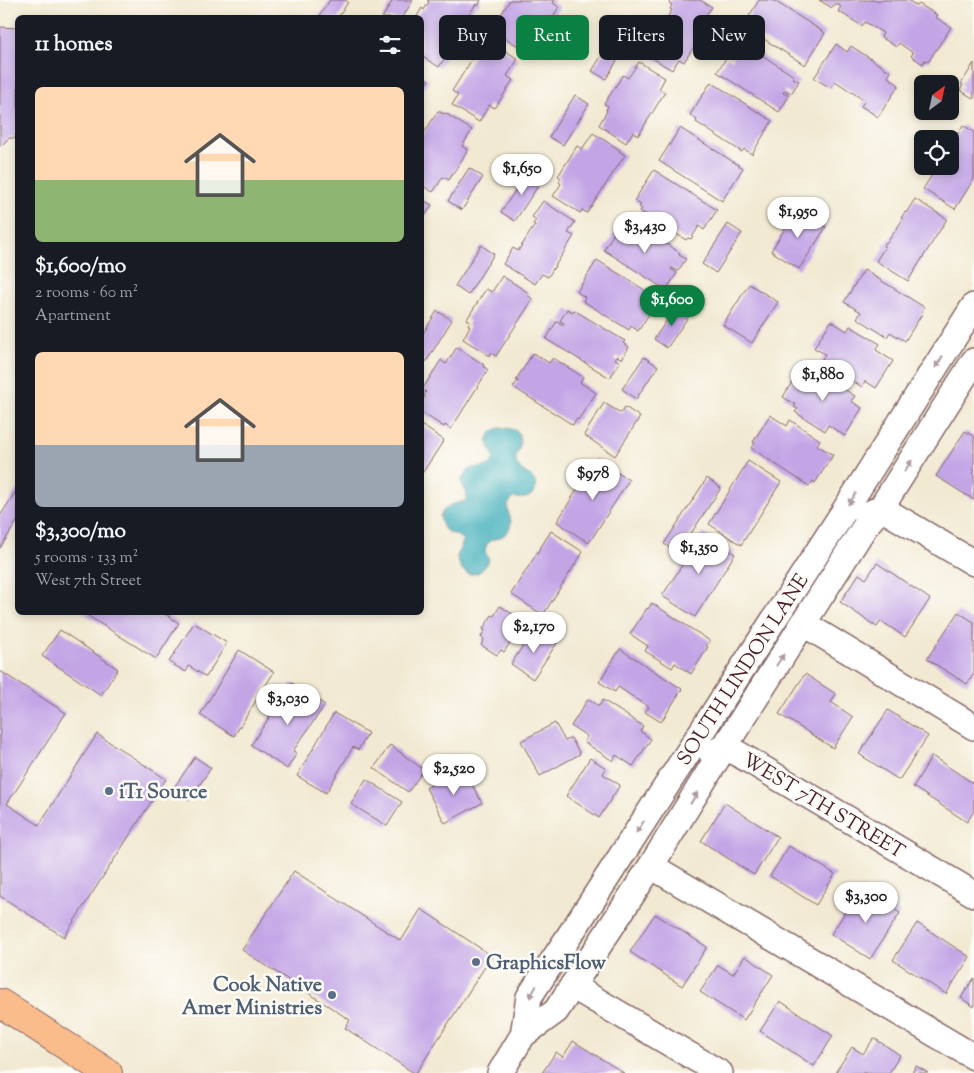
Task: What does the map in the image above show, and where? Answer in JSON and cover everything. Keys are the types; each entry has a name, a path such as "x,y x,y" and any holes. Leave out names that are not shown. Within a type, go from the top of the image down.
{"main road":[{"path":"0,1003 106,1072"}],"street":[{"name":"SOUTH LINDON LANE","path":"500,1073 523,1035 529,997 967,323 974,306"},
{"name":"SOUTH LINDON LANE","path":"523,1035 556,1011 651,866 866,525 881,508 965,395 974,361"},
{"path":"813,559 828,550 859,520 881,508 974,563"},
{"path":"804,624 974,727"},
{"path":"661,794 679,784 711,754 725,746"},
{"name":"WEST 7TH STREET","path":"725,746 974,894"},
{"path":"622,854 626,865 622,881 572,962 572,986 720,1073"},
{"path":"651,866 974,1057"}],"water":[{"path":"499,428 517,431 520,442 516,461 521,469 533,479 536,487 530,496 513,498 509,503 510,527 504,535 491,541 486,546 485,552 489,559 483,569 475,574 470,574 462,569 457,558 463,541 456,535 446,531 440,516 448,506 465,501 467,495 461,481 469,469 490,465 494,458 487,441 491,432"}],"building":[{"path":"330,0 345,0 348,2 340,15 320,15"},
{"path":"393,0 413,0 404,15 384,15"},
{"path":"427,0 481,0 469,15 439,15 439,60 443,60 439,67 424,58 424,15 418,15 422,8 424,10 429,2"},
{"path":"510,0 555,0 553,3 559,7 554,15 516,15 516,45 506,38 506,15 501,15"},
{"path":"671,0 700,0 712,7 706,15 693,15 693,48 684,62 681,60 683,60 683,15 669,15 672,10 670,9 672,5 669,3"},
{"path":"759,0 773,0 825,33 805,65 765,40 765,15 750,15"},
{"path":"819,0 908,0 917,6 919,4 937,15 935,17 951,27 928,62 925,60 923,64 911,56 913,53 899,43 896,47 881,37 883,33 865,22 862,26 838,11 841,7 835,3 832,8"},
{"path":"0,27 15,28 15,138 9,138 0,146"},
{"path":"836,44 847,52 851,46 891,72 888,77 899,85 878,117 861,106 865,101 835,81 831,88 814,78"},
{"path":"506,51 517,60 507,76 513,80 495,108 489,105 479,122 452,105 458,95 452,91 471,60 506,60"},
{"path":"765,57 799,81 791,94 785,90 783,93 789,96 779,112 717,72 725,60 765,60"},
{"path":"599,60 617,60 606,79 592,71"},
{"path":"656,60 678,60 672,70"},
{"path":"639,62 665,78 659,89 665,92 638,136 633,132 626,143 599,125 607,111 608,106 604,104 623,75 628,78"},
{"path":"974,63 974,99 960,90 963,85 961,84"},
{"path":"424,77 429,80 424,88"},
{"path":"711,82 772,121 752,154 744,149 742,152 696,122 697,120 690,115"},
{"path":"575,95 589,104 563,145 549,137"},
{"path":"438,111 445,113 472,130 462,146 468,150 449,180 443,177 433,192 424,187 424,133"},
{"path":"963,125 974,132 974,179 955,209 923,189 932,175 959,175 959,132"},
{"path":"680,128 743,168 722,201 659,161"},
{"path":"593,133 625,155 587,213 582,210 580,213 553,196 561,184 559,182 561,178 558,176 577,146 582,149"},
{"path":"469,168 483,177 462,210 448,201"},
{"path":"654,170 717,210 704,230 699,226 691,239 688,238 686,240 640,211 642,209 639,207 641,205 634,201"},
{"path":"528,171 542,180 515,221 501,212"},
{"path":"915,199 947,219 908,281 876,261 885,247 883,246 887,243 903,219 901,218"},
{"path":"424,201 432,205 424,217"},
{"path":"543,201 575,222 568,233 574,236 548,277 542,274 535,284 503,264 513,248 518,251 535,225 533,224 536,220 532,217"},
{"path":"797,209 826,227 799,269 771,251"},
{"path":"623,219 629,223 630,220 686,259 678,271 671,269 677,273 666,290 604,250 614,233 619,236 620,234 615,231"},
{"path":"728,224 742,233 716,273 702,264"},
{"path":"481,245 494,254 468,295 455,286"},
{"path":"597,260 659,299 638,331 631,326 629,330 583,301 585,297 577,292"},
{"path":"864,270 924,307 922,314 905,341 890,332 887,337 857,318 861,312 844,302"},
{"path":"502,276 529,293 527,295 533,299 496,356 491,353 490,356 463,339 470,326 468,325 470,321 467,319 486,289 492,292"},
{"path":"749,284 778,302 752,343 723,325"},
{"path":"676,307 689,316 667,348 654,339"},
{"path":"567,309 572,312 574,310 625,341 623,343 629,347 622,359 617,356 615,359 620,362 610,378 546,339 557,321 563,325 564,323 560,321"},
{"path":"437,311 452,320 426,362 424,361 424,332"},
{"path":"831,321 847,331 850,326 880,344 876,350 893,361 876,388 865,381 862,387 821,361 825,354 814,348"},
{"path":"457,347 484,365 488,370 451,429 445,425 444,427 424,414 424,395 426,392 424,391 424,387 441,360 446,364"},
{"path":"533,353 549,363 553,358 583,377 580,382 596,393 573,425 513,387"},
{"path":"644,357 658,366 636,399 622,389"},
{"path":"800,369 811,376 814,370 855,396 851,401 862,408 845,436 828,425 825,431 795,412 798,409 794,407 796,405 783,397"},
{"path":"604,403 621,413 625,407 640,417 615,456 584,435"},
{"path":"770,415 787,426 790,420 820,440 817,445 833,455 815,483 813,481 809,486 751,448"},
{"path":"424,427 444,440 424,470"},
{"path":"965,431 974,436 974,500 936,476"},
{"path":"596,459 629,480 589,543 557,522"},
{"path":"748,461 781,482 741,545 709,524"},
{"path":"707,478 721,488 678,553 664,544"},
{"path":"15,493 15,525 0,548 0,516"},
{"path":"551,531 583,552 543,615 511,594"},
{"path":"703,533 735,554 695,617 662,596"},
{"path":"877,563 930,599 905,637 881,621 877,627 840,602 859,574 866,579"},
{"path":"652,603 710,641 691,674 675,663 672,668 645,651 648,646 630,634"},
{"path":"500,606 524,621 504,652 501,650 497,655 481,645 484,639 481,637 485,630 483,629"},
{"path":"958,612 974,622 974,674 967,684 927,659"},
{"path":"87,615 167,615 179,623 156,659"},
{"path":"194,623 227,643 206,677 189,666 186,672 169,662"},
{"path":"534,629 557,643 533,679 511,664"},
{"path":"60,630 118,669 101,695 42,656"},
{"path":"620,649 682,689 661,722 645,712 649,707 618,687 615,692 599,682"},
{"path":"239,650 274,672 234,736 200,715"},
{"name":"iT1 Source","path":"0,671 66,713 7,804 39,825 97,734 166,779 64,937 0,896"},
{"path":"805,674 836,694 831,702 853,717 833,748 779,714"},
{"path":"292,683 325,705 293,751 297,753 287,769 251,745"},
{"path":"588,699 599,706 603,700 643,726 640,731 651,739 633,766 616,755 613,761 584,742 587,736 571,726"},
{"path":"888,710 928,736 899,780 859,754"},
{"path":"334,713 368,733 358,750 353,747 326,793 297,776"},
{"path":"555,723 565,741 571,738 580,754 540,776 521,741"},
{"path":"390,745 424,770 408,792 374,768"},
{"path":"932,756 974,784 974,811 967,822 913,787"},
{"path":"195,757 211,768 189,800 173,789"},
{"path":"590,758 606,768 603,774 620,785 599,818 566,796"},
{"path":"463,768 482,803 445,823 426,788"},
{"path":"366,779 402,802 387,826 351,804"},
{"path":"725,803 778,837 754,875 701,841"},
{"path":"789,846 835,874 816,905 770,876"},
{"path":"294,871 401,941 421,909 492,956 416,1073 345,1028 350,1020 242,950"},
{"path":"861,888 900,913 870,959 831,934"},
{"path":"655,914 707,947 682,986 630,952"},
{"path":"917,923 970,957 946,994 893,960"},
{"path":"745,956 773,975 744,1020 700,992 718,965 733,974"},
{"path":"974,978 974,1007 961,998"},
{"path":"780,1001 833,1036 814,1066 760,1031"},
{"path":"874,1038 900,1055 889,1073 835,1073 852,1047 863,1054"},
{"path":"573,1041 624,1073 542,1073 556,1052 563,1057"},
{"path":"916,1066 928,1073 912,1073"}],"place":[{"name":"iT1 Source","path":"109,791"},
{"name":"GraphicsFlow","path":"476,962"},
{"name":"Cook Native Amer Ministries","path":"332,995"}]}
